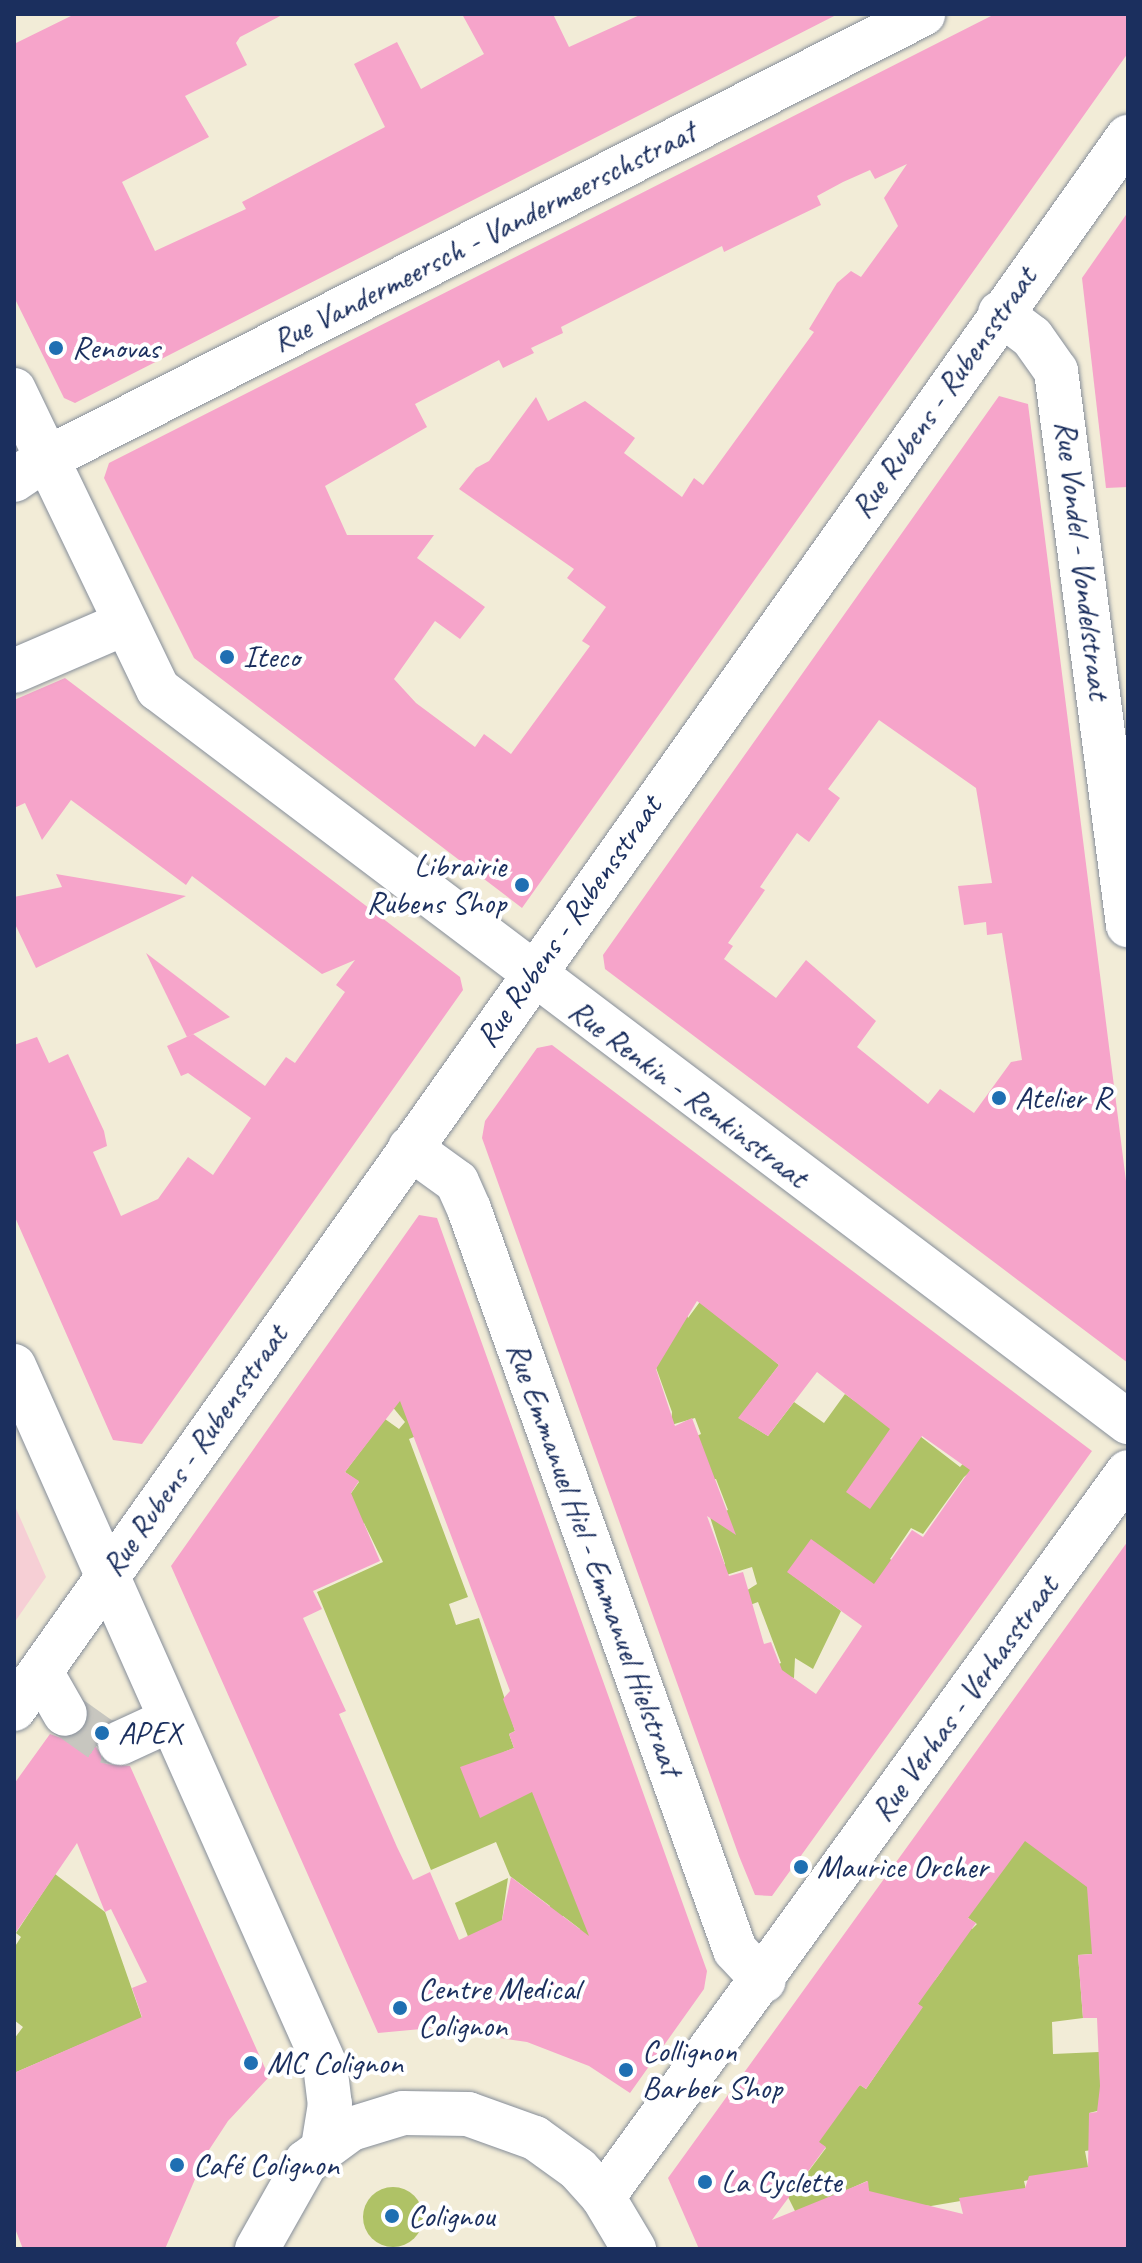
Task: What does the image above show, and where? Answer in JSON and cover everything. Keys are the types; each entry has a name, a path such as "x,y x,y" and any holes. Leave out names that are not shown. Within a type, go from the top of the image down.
{"street":[{"name":"Rue Vandermeersch - Vandermeerschstraat","path":"29,470 923,14"},
{"name":"Rue Rubens - Rubensstraat","path":"14,1709 1000,313 1128,137"},
{"name":"Rue Vondel - Vondelstraat","path":"1000,313 1032,337 1056,371 1128,925"},
{"name":"Rue Renkin - Renkinstraat","path":"14,390 29,470 123,624 158,689 531,976 1128,1422"},
{"path":"14,671 123,624"},
{"name":"Rue Emmanuel Hiel - Emmanuel Hielstraat","path":"410,1148 457,1182 469,1209 735,1950 764,1981"},
{"path":"14,1366 325,2065 330,2104 323,2147"},
{"name":"Rue Verhas - Verhasstraat","path":"603,2197 764,1981 1128,1472"},
{"path":"41,1672 65,1714"},
{"path":"120,1743 170,1720"},
{"path":"325,2065 383,2117"},
{"path":"257,2249 306,2162 323,2147 383,2117 468,2114 535,2138 578,2169 603,2197 634,2249"}],"shaded area":[{"path":"14,1504 46,1577 14,1623"}],"green space":[{"path":"677,1289 688,1318 702,1299 779,1365 739,1418 768,1436 794,1402 824,1423 845,1394 856,1402 868,1396 960,1467 976,1449 987,1457 964,1477 923,1534 911,1528 890,1559 902,1567 878,1588 788,1572 841,1611 813,1669 795,1658 794,1678 761,1671 781,1663 758,1602 742,1608 738,1596 757,1584 752,1567 723,1576 720,1567 725,1564 710,1517 728,1510 716,1479 708,1480 694,1437 701,1434 695,1418 671,1425 672,1412 635,1309"},
{"path":"395,1386 426,1432 409,1439 468,1597 449,1604 456,1625 479,1618 515,1731 509,1734 514,1748 504,1752 536,1759 613,1956 576,1961 580,1929 563,1916 546,1932 550,1906 510,1876 496,1842 431,1870 317,1592 383,1562 364,1523 294,1553 340,1509 359,1482 345,1472 385,1419 399,1429 405,1422 386,1399"},
{"path":"1020,1837 1093,1848 1092,1954 1078,1955 1083,2018 1052,2022 1053,2054 1099,2052 1101,2110 1089,2113 1092,2150 1085,2151 1088,2167 1101,2166 1024,2181 1026,2190 931,2206 870,2200 867,2181 796,2213 776,2173 785,2162 805,2176 826,2148 809,2135 860,2085 866,2089 922,2007 907,1996 924,1972 935,1980 943,1969 959,1920 972,1929 977,1924 964,1915"},
{"path":"55,1874 105,1912 142,2018 14,2073 14,2039 23,2027 14,2020 14,1948 21,1937 16,1933"},
{"path":"508,1878 499,1941 469,1939 455,1903"},
{"path":"393,2187 415,2195 423,2217 415,2239 393,2247 371,2239 363,2217 371,2195"}],"building":[{"path":"75,14 284,14 240,37 236,43 247,65 185,96 209,137 122,182 155,251 246,209 242,202 385,127 354,64 397,42 421,89 484,54 462,14 553,14 569,47 642,14 838,14 75,403 64,398 14,297 14,44"},
{"path":"995,14 1128,14 1128,53 522,908 194,658 104,478 109,463","holes":["907,164 884,198 898,226 861,277 851,271 837,283 809,329 814,332 703,485 694,478 682,497 624,453 635,438 585,401 548,421 536,397 489,461 476,468 459,489 574,569 567,578 606,607 582,641 590,646 511,754 484,734 475,747 416,703 394,679 435,621 460,639 485,607 417,558 434,535 347,535 325,486 427,427 415,404 499,360 503,368 534,353 531,348 563,333 561,327 722,246 724,252 821,205 817,196 843,182 870,170 875,179"]},
{"path":"1128,212 1128,487 1106,488 1082,278"},
{"path":"999,396 1028,404 1128,1197 1128,1363 605,969 603,955","holes":["879,720 976,788 992,883 958,886 964,925 986,922 987,935 1002,933 1022,1060 1011,1062 974,1113 940,1089 928,1104 857,1047 876,1021 806,960 776,998 724,959 733,946 728,943 765,890 760,887 797,833 809,842 840,798 828,789"]},
{"path":"65,678 460,977 463,990 142,1444 113,1440 14,1215 14,1045 37,1037 49,1063 68,1054 104,1131 107,1146 93,1152 121,1216 158,1199 188,1157 213,1175 251,1118 188,1073 181,1076 167,1046 193,1034 265,1086 286,1057 295,1063 345,992 336,985 355,960 322,974 192,876 186,885 71,800 42,840 25,803 14,808 14,700"},
{"path":"56,874 186,896 36,968 14,922 14,897 62,887"},
{"path":"146,953 230,1017 187,1037"},
{"path":"552,1045 1092,1451 772,1896 755,1895 739,1856 482,1138 485,1121 537,1048","holes":["697,1301 779,1365 738,1418 768,1436 817,1372 890,1429 846,1492 870,1509 922,1436 970,1470 923,1537 912,1530 874,1584 811,1539 787,1572 862,1626 816,1694 782,1670 771,1642 764,1644 743,1572 729,1576 707,1516 736,1535 692,1418 675,1426 656,1369"]},
{"path":"419,1215 437,1218 707,1971 704,1989 630,2093 589,2066 527,2042 432,2028 378,2033 171,1566","holes":["400,1401 510,1691 503,1699 515,1731 509,1734 514,1748 460,1767 480,1818 532,1792 589,1936 511,1877 502,1920 459,1940 430,1872 413,1880 397,1847 339,1714 346,1711 303,1618 322,1609 313,1591 380,1561 351,1493 359,1481 345,1472"]},
{"path":"1128,1541 1128,2249 699,2249 668,2178","holes":["1025,1841 1087,1887 1092,1954 1078,1955 1083,2018 1097,2018 1100,2086 1097,2112 1089,2113 1088,2167 1029,2176 1025,2188 959,2198 963,2214 869,2191 868,2181 772,2220 826,2147 819,2142 860,2085 866,2089 923,2007 918,2004 976,1923 968,1918"]},
{"path":"50,1734 64,1739 79,1735 96,1747 106,1764 130,1766 269,2077 228,2121 205,2156 165,2249 23,2249 14,2226 14,2073 142,2017 132,1988 147,1982 111,1909 105,1912 77,1843 14,1935 14,1784"}],"tunnel":[{"path":"65,1714 103,1741 120,1743"}],"place":[{"name":"Renovas","path":"56,348"},
{"name":"Iteco","path":"227,657"},
{"name":"Librairie Rubens Shop","path":"522,885"},
{"name":"Atelier R","path":"999,1098"},
{"name":"APEX","path":"102,1733"},
{"name":"Maurice Orcher","path":"801,1867"},
{"name":"Centre Medical Colignon","path":"400,2008"},
{"name":"MC Colignon","path":"251,2063"},
{"name":"Collignon Barber Shop","path":"626,2070"},
{"name":"Café Colignon","path":"177,2165"},
{"name":"La Cyclette","path":"705,2182"},
{"name":"Colignou","path":"392,2216"}]}
